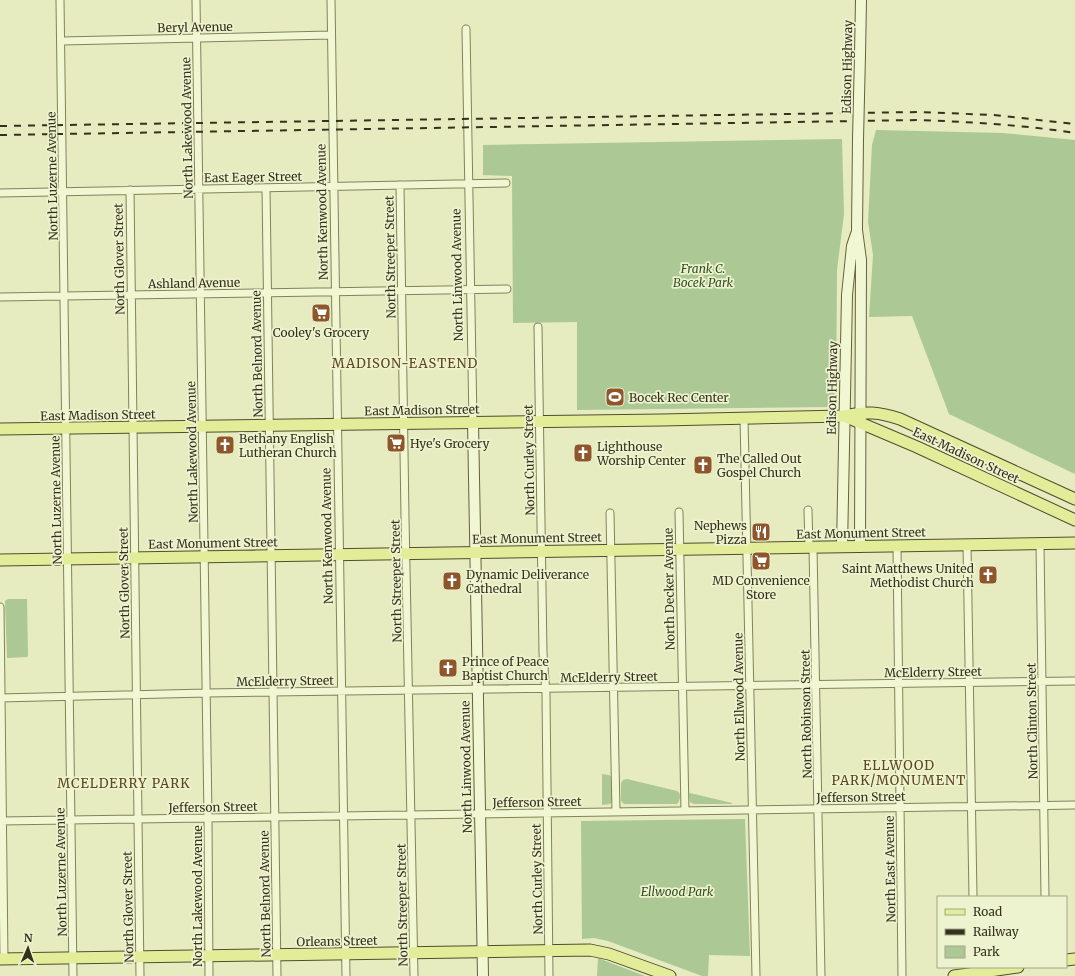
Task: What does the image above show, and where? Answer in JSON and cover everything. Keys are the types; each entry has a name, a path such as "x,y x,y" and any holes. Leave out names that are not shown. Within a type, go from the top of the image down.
{"main road":[{"name":"Edison Highway","path":"860,547 861,260 857,230 857,216 861,0"},
{"name":"Edison Highway","path":"842,547 847,295 852,246 857,230"},
{"name":"East Madison Street","path":"0,429 539,422 844,416 860,417 879,413 900,419 1075,499"},
{"name":"East Madison Street","path":"860,417 917,446 1075,520"},
{"name":"North Linwood Avenue","path":"473,422 483,976"},
{"name":"East Monument Street","path":"0,560 1075,543"},
{"name":"Orleans Street","path":"2,959 585,949 600,951 670,976"},
{"path":"954,976 976,970 1004,968"}],"street":[{"name":"North Luzerne Avenue","path":"60,0 73,976"},
{"name":"North Lakewood Avenue","path":"196,0 209,976"},
{"name":"North Kenwood Avenue","path":"330,0 346,976"},
{"name":"North Linwood Avenue","path":"466,29 473,422"},
{"name":"Beryl Avenue","path":"61,41 330,35"},
{"name":"East Eager Street","path":"0,193 506,183"},
{"name":"North Streeper Street","path":"400,185 414,976"},
{"name":"North Belnord Avenue","path":"266,188 277,976"},
{"name":"North Glover Street","path":"130,190 140,976"},
{"name":"Ashland Avenue","path":"0,297 508,289"},
{"name":"North Curley Street","path":"538,327 543,653 544,682 546,688 550,976"},
{"name":"North Ellwood Avenue","path":"744,418 756,976"},
{"name":"North Robinson Street","path":"808,510 817,685 822,976"},
{"name":"North Decker Avenue","path":"679,512 685,811"},
{"path":"610,513 616,812"},
{"name":"North Clinton Street","path":"1040,544 1045,896"},
{"path":"967,545 973,896"},
{"name":"North East Avenue","path":"897,546 902,976"},
{"path":"0,607 2,959"},
{"name":"McElderry Street","path":"1,698 206,693 1075,681"},
{"name":"Jefferson Street","path":"1,821 1075,805"}],"green space":[{"path":"876,130 1003,133 1075,140 1075,474 949,414 912,316 869,317 873,255 868,222 872,145"},
{"name":"Frank C. Bocek Park","path":"842,139 844,214 837,270 836,400 831,407 577,410 577,322 513,323 512,176 483,175 483,145"},
{"path":"8,599 27,599 27,657 7,658 5,601"},
{"path":"602,774 612,777 612,802 610,804 602,805"},
{"path":"627,779 677,791 679,792 680,796 679,801 677,804 624,804 621,801 621,783 623,780"},
{"path":"690,793 732,804 694,804 690,802"},
{"name":"Ellwood Park","path":"745,819 750,956 709,955 708,976 702,976 608,941 594,938 582,939 581,821"},
{"path":"598,958 645,976 597,976"}],"railway":[{"path":"0,126 919,112 994,115 1075,124"},
{"path":"0,135 918,120 997,124 1075,133"}],"place":[{"name":"Cooley's Grocery","path":"321,313"},
{"name":"Bocek Rec Center","path":"615,397"},
{"name":"Hye's Grocery","path":"396,443"},
{"name":"Bethany English Lutheran Church","path":"225,445"},
{"name":"Lighthouse Worship Center","path":"583,453"},
{"name":"The Called Out Gospel Church","path":"703,465"},
{"name":"Nephews Pizza","path":"761,532"},
{"name":"MD Convenience Store","path":"761,561"},
{"name":"Saint Matthews United Methodist Church","path":"988,575"},
{"name":"Dynamic Deliverance Cathedral","path":"452,581"},
{"name":"Prince of Peace Baptist Church","path":"448,668"}],"district":[{"name":"MADISON-EASTEND","path":"405,363"},
{"name":"ELLWOOD PARK/MONUMENT","path":"899,772"},
{"name":"MCELDERRY PARK","path":"124,783"}]}
